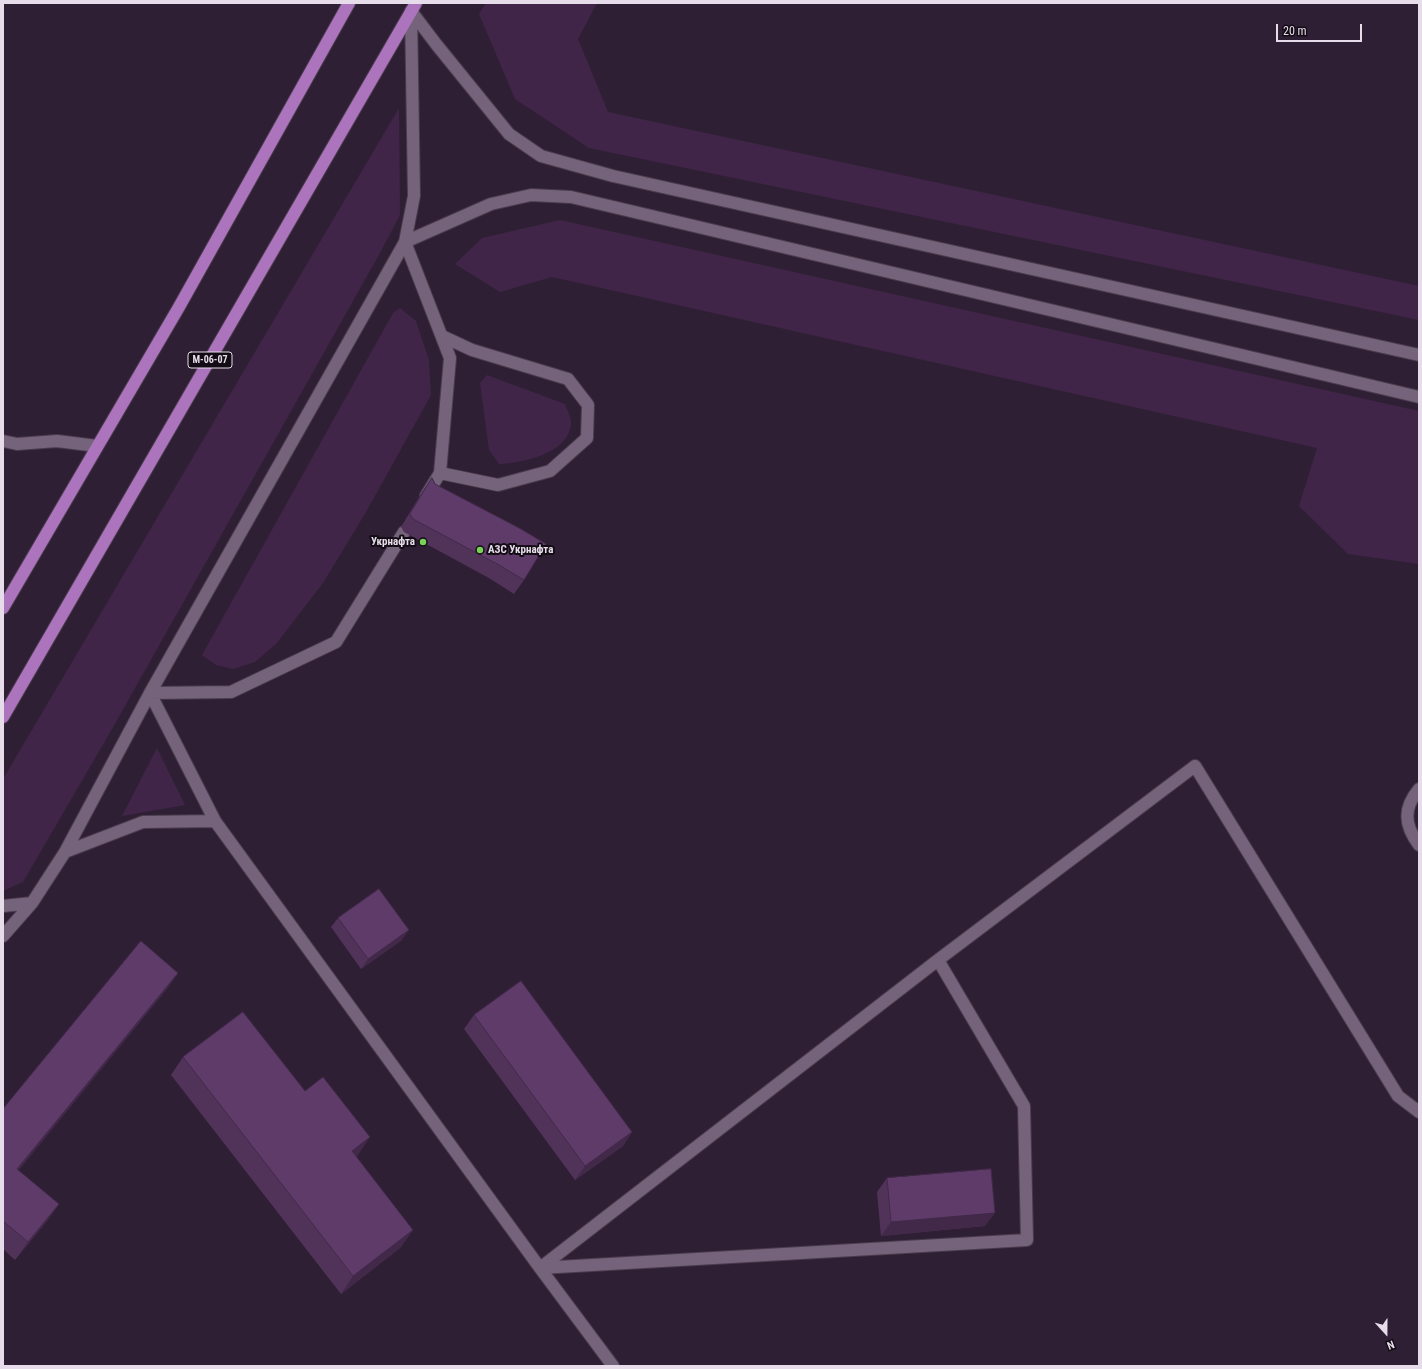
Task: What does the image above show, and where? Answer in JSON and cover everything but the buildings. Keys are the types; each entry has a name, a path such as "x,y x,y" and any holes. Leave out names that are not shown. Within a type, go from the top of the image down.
{"main road":[{"path":"3,608 179,307 349,3"},
{"name":"М-06-07","path":"3,717 414,7"}],"street":[{"path":"3,936 32,903 65,852 150,693 405,242 414,196 414,7"},
{"path":"414,7 436,44 509,134 541,156 621,178 1419,355"},
{"path":"405,242 491,204 530,195 571,197 1419,397"},
{"path":"405,242 450,358 440,473 425,497"},
{"path":"440,473 498,485 550,471 587,438 588,405 568,380 472,350 442,336"},
{"path":"3,441 17,444 57,441 97,446"},
{"path":"150,693 231,692 336,642 404,532"},
{"path":"150,693 215,821 613,1366"},
{"path":"540,1268 938,960 1195,766 1398,1096 1419,1112"},
{"path":"1419,790 1410,800 1406,820 1419,845"},
{"path":"65,852 143,822 215,821"},
{"path":"3,906 32,903"},
{"path":"540,1268 1027,1240 1024,1106 938,960"}],"shaded area":[{"path":"486,3 597,3 578,39 608,112 1419,286 1419,320 589,148 515,99 479,14"},
{"path":"399,108 400,215 112,729 23,882 3,891 3,779"},
{"path":"560,220 1419,411 1419,564 1348,554 1299,506 1317,448 552,277 500,292 455,264 482,238"},
{"path":"400,308 416,321 429,360 431,395 366,512 323,583 276,644 255,662 233,669 216,665 202,655 393,313"},
{"path":"487,375 565,404 571,423 568,435 553,450 542,455 520,462 499,464 489,450 480,383"},
{"path":"157,748 185,805 122,816"}],"place":[{"name":"Укрнафта","path":"423,542"},
{"name":"АЗС Укрнафта","path":"480,550"}]}
